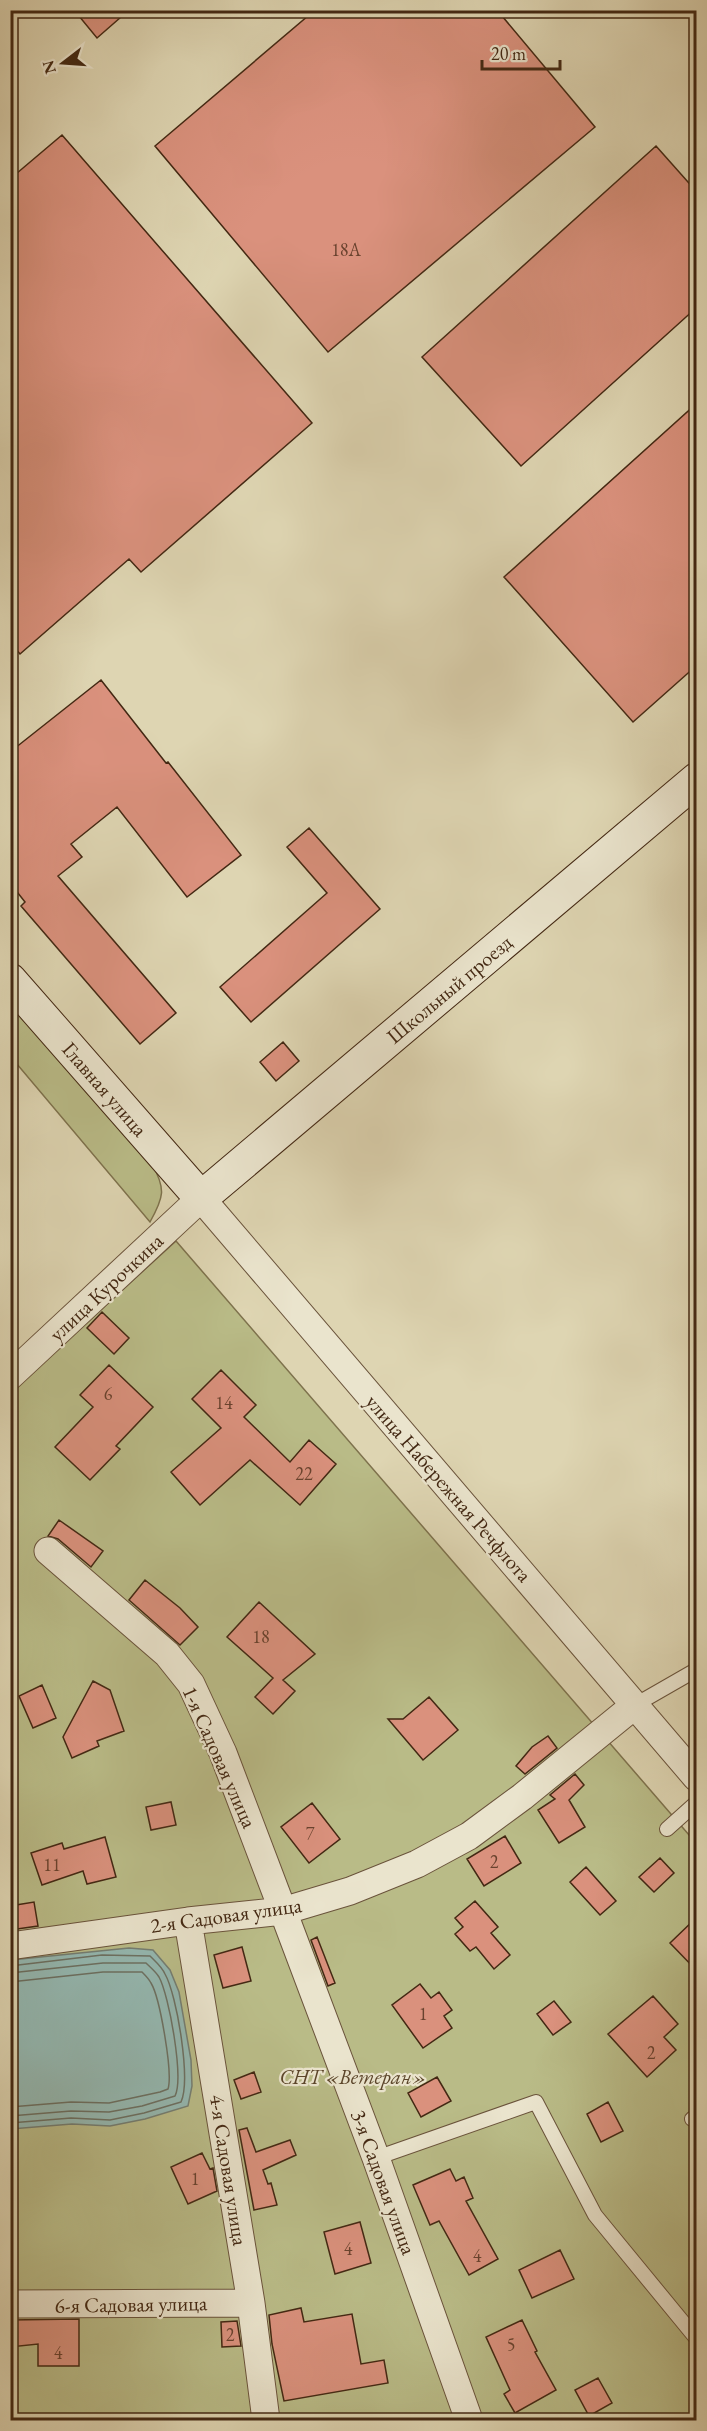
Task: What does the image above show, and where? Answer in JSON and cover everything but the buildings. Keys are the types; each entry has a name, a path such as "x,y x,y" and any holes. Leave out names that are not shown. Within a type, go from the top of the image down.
{"street":[{"name":"Школьный проезд","path":"201,1198 696,780"},
{"name":"Главная улица","path":"10,980 201,1198"},
{"name":"улица Курочкина","path":"10,1376 201,1198"},
{"name":"улица Набережная Речфлота","path":"201,1198 696,1777"},
{"name":"1-я Садовая улица","path":"48,1551 167,1653 191,1684 223,1753 283,1911"},
{"name":"2-я Садовая улица","path":"10,1946 188,1921 283,1911 350,1891 417,1864 469,1836 635,1706"},
{"name":"3-я Садовая улица","path":"283,1911 376,2158 469,2421"},
{"name":"4-я Садовая улица","path":"188,1921 251,2303 266,2421"},
{"name":"6-я Садовая улица","path":"10,2304 251,2303"}],"lane":[{"path":"635,1706 696,1670"},
{"path":"668,1829 696,1803"},
{"path":"376,2158 536,2102 595,2215 696,2338"}],"green space":[{"path":"10,1000 152,1164 160,1180 162,1193 150,1222 11,1057"},
{"name":"СНТ «Ветеран»","path":"176,1241 696,1843 696,2420 11,2420 11,1391"}],"water":[{"path":"129,1948 153,1950 170,1970 179,1992 191,2060 192,2086 188,2106 145,2119 110,2126 72,2124 11,2129 11,1960"}]}
